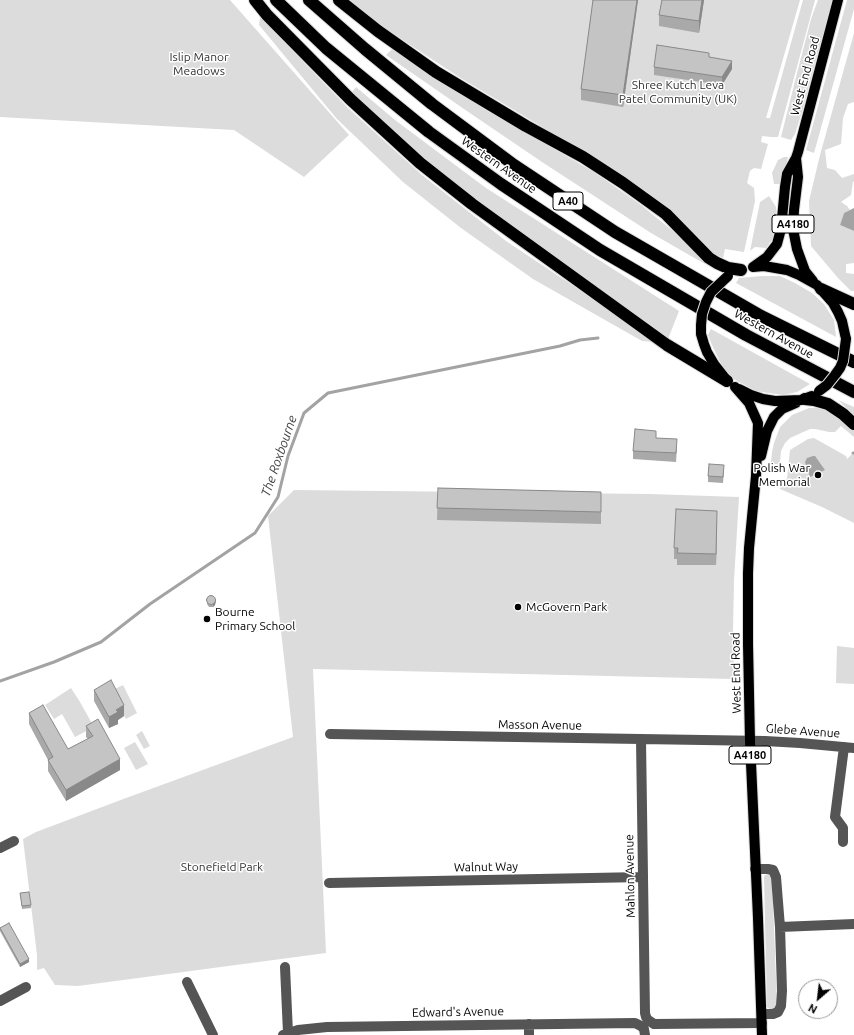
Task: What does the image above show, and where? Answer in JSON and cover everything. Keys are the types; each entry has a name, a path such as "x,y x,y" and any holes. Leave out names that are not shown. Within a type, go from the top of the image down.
{"highway":[{"path":"254,0 266,15 350,99 426,167 472,204 667,345 731,384"},
{"name":"Western Avenue","path":"276,0 326,48 429,132 501,184 600,250 746,335 854,392"},
{"name":"Western Avenue","path":"309,0 365,49 432,104 514,164 615,232 762,316 854,362"},
{"path":"339,0 378,31 436,72 526,126 582,157 622,183 666,214 709,258 728,268 747,268"},
{"path":"819,287 854,304"},
{"path":"803,399 828,404 843,414 854,424"}],"main road":[{"name":"West End Road","path":"747,268 767,257 777,244 781,229 787,174 796,158 838,0"},
{"name":"West End Road","path":"796,158 798,177 793,229 797,249 805,271 819,287"},
{"path":"764,266 787,270 819,287 832,303 842,321 846,339 843,361 835,376 819,392 803,399 775,401 762,399 731,384 714,364 707,352 701,334 701,326 702,314 711,292 728,276 747,268 764,266"},
{"name":"West End Road","path":"731,384 748,403 758,423 756,476 748,573 748,644 750,741 762,1035"},
{"name":"West End Road","path":"756,476 767,431 774,417 782,409 803,399"}],"street":[{"name":"Masson Avenue","path":"330,734 750,741"},
{"name":"Mahlon Avenue","path":"641,740 645,1013 648,1020 654,1024 762,1018"},
{"name":"Glebe Avenue","path":"750,741 849,747"},
{"path":"843,842 843,828 835,817 849,747"},
{"path":"0,848 14,841"},
{"path":"755,869 773,870 776,877 780,927 781,1006 778,1012 762,1018"},
{"name":"Walnut Way","path":"329,883 643,877"},
{"path":"780,927 854,924"},
{"path":"285,967 285,1034"},
{"path":"187,982 213,1035"},
{"path":"0,1001 26,987"},
{"name":"Edward's Avenue","path":"285,1034 298,1030 328,1027 415,1030 529,1024 635,1023 642,1026 645,1035"},
{"path":"529,1024 530,1035"}],"green space":[{"name":"Islip Manor Meadows","path":"0,0 230,0 349,135 304,177 234,130 0,117"},
{"name":"Shree Kutch Leva Patel Community (UK)","path":"347,0 800,0 766,118 770,118 803,0 815,0 778,137 762,136 761,142 768,144 761,169 754,168 750,171 747,183 754,188 755,201 744,252 725,249 723,258 711,252 584,152 459,77 374,21"},
{"path":"818,0 832,0 802,112 795,134 791,140 781,137 811,19"},
{"path":"847,0 854,0 854,9 814,153 806,150"},
{"path":"260,17 348,108 422,175 506,241 654,342 642,341 533,279 461,228 403,182 337,119 259,25"},
{"path":"854,33 854,102 848,104 843,118 841,144 825,150 827,168 835,170 842,178 854,174 851,195 841,202 850,210 844,213 840,225 854,231 854,263 846,264 846,273 854,274 854,291 851,291 811,246 809,201 820,155"},
{"path":"392,49 489,112 594,172 641,205 679,236 705,264 651,233 464,109 386,55"},
{"path":"356,87 395,120 486,188 679,311 668,339 486,209 419,154 370,111 352,92"},
{"path":"788,157 782,184 774,184 772,173 778,160"},
{"path":"769,196 776,207 777,218 774,237 766,248 755,247 750,251 760,202"},
{"path":"780,276 812,293 824,304 834,320 836,337 736,283 739,278"},
{"path":"711,329 810,384 797,392 783,395 756,391 728,376 708,335"},
{"path":"838,400 854,407 854,415"},
{"path":"809,408 818,408 833,414 854,431 854,437 841,426 835,432 810,429 790,438 785,443 781,451 780,462 778,464 773,464 771,462 772,452 780,427 792,415"},
{"path":"814,438 846,456 847,459 854,453 854,523 780,489 780,482 787,479 790,450 808,439"},
{"name":"Stonefield Park","path":"294,490 650,494 739,497 734,581 734,679 313,669 326,953 78,986 55,985 44,968 37,970 37,955 23,839 36,832 126,798 293,737 268,516"},
{"path":"837,646 854,648 854,684 836,683"},
{"path":"123,685 137,713 126,719 111,691"},
{"path":"71,688 94,727 75,737 62,714 54,719 45,705"},
{"path":"142,731 150,746 144,749 136,735"},
{"path":"135,742 148,764 136,770 124,748"},
{"path":"767,874 772,876 777,1004 774,1009 767,1007 764,876"}],"shaded area":[{"path":"854,208 854,231 840,225 844,213"},
{"path":"815,456 825,470 810,477 805,462 807,458"}],"building":[{"path":"593,0 637,0 623,95 581,89"},
{"path":"662,0 702,0 699,21 659,15"},
{"path":"657,45 709,53 709,57 732,61 722,77 654,67"},
{"path":"635,429 656,431 656,438 677,439 676,453 633,451"},
{"path":"709,464 724,465 723,477 708,476"},
{"path":"438,488 601,492 601,512 437,508"},
{"path":"676,509 717,511 716,554 677,553 678,548 674,548"},
{"path":"211,595 216,600 211,605 206,600"},
{"path":"111,680 124,705 116,710 118,712 109,717 94,690"},
{"path":"43,705 68,749 93,736 86,726 98,719 120,759 66,790 48,760 53,757 29,713"},
{"path":"29,892 31,905 22,906 20,893"},
{"path":"9,923 29,959 20,964 0,928"}],"waterway":[{"name":"The Roxbourne","path":"0,681 54,662 101,642 150,604 255,533 278,497 288,456 304,413 328,393 560,346 580,340 598,338"}],"place":[{"name":"Polish War Memorial","path":"818,475"},
{"name":"McGovern Park","path":"518,607"},
{"name":"Bourne Primary School","path":"207,619"}]}
